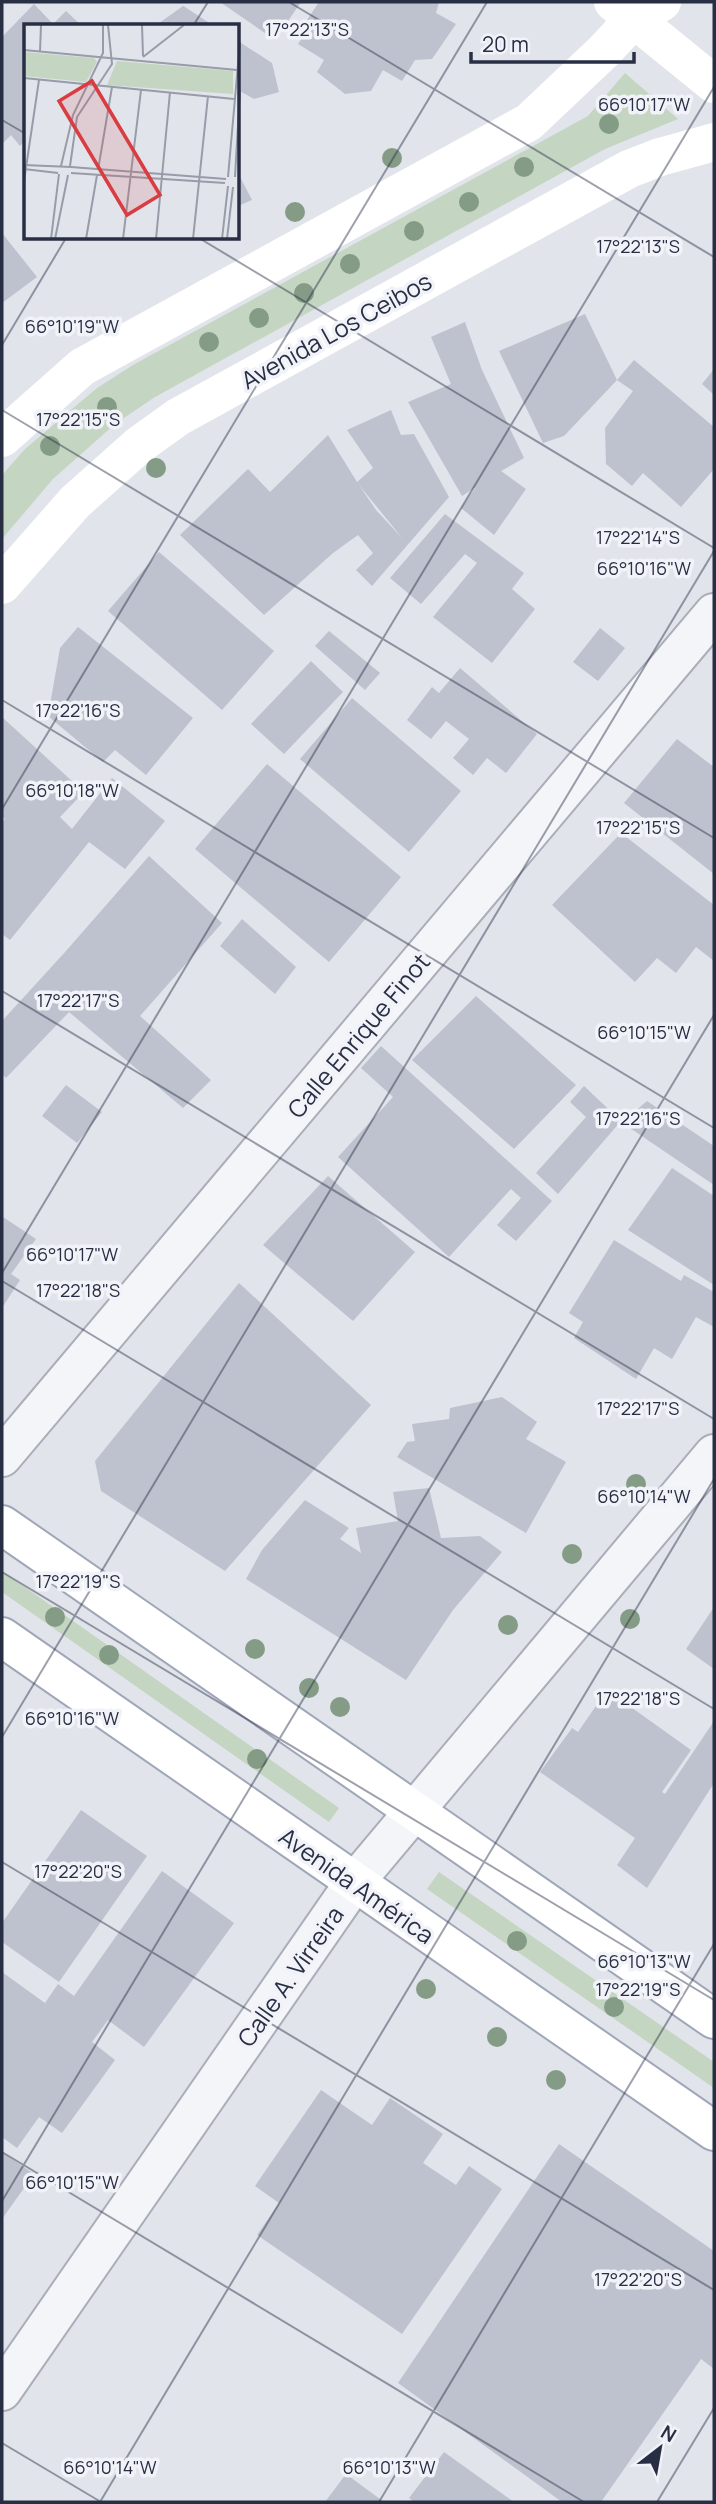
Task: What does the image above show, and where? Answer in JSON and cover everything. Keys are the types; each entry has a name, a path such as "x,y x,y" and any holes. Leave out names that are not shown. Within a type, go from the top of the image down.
{"main road":[{"path":"2,438 82,367 529,122 604,51 636,8 714,84"},
{"name":"Avenida Los Ceibos","path":"2,585 75,502 139,445 178,417 629,169 714,142"},
{"path":"2,1525 714,2019"},
{"name":"Avenida América","path":"2,1637 714,2131"}],"street":[{"name":"Calle Enrique Finot","path":"2,1457 714,613"},
{"name":"Calle A. Virreira","path":"2,2390 354,1883 714,1454"}],"green space":[{"path":"625,73 678,119 605,149 155,397 115,424 53,479 2,539 2,475 25,449 97,388 133,365 588,116"},
{"path":"2,1571 339,1808 329,1822 2,1592"},
{"path":"439,1872 714,2062 714,2088 427,1889"}],"building":[{"path":"220,2 301,2 275,40"},
{"path":"319,2 439,2 436,13 456,24 432,59 415,60 402,81 383,70 371,91 345,94 317,72 324,60 298,44 312,23 307,20"},
{"path":"34,4 53,24 24,24 24,142 20,146 11,135 2,144 2,37"},
{"path":"183,6 211,24 158,24"},
{"path":"66,11 80,24 53,24"},
{"path":"240,42 272,63 279,92 254,99 240,91"},
{"path":"240,177 252,200 240,205"},
{"path":"2,233 37,277 2,303"},
{"path":"585,314 617,380 564,436 543,443 499,351"},
{"path":"465,322 482,370 524,458 501,471 526,489 494,535 461,508 476,487 462,496 408,402 451,384 431,337"},
{"path":"634,360 714,427 714,469 681,507 643,473 632,486 606,464 605,428 633,391 617,380"},
{"path":"714,369 714,395 702,384"},
{"path":"391,410 401,435 414,434 449,497 372,586 356,570 373,553 358,535 333,553 264,615 180,535 248,469 270,492 328,435 357,482 373,468 347,430","holes":["359,485 403,539 376,510"]},
{"path":"445,514 524,573 512,589 535,609 492,663 433,617 477,563 465,554 421,604 390,578"},
{"path":"159,552 274,651 222,710 108,611"},
{"path":"78,627 193,718 146,775 115,750 103,762 48,716 60,648"},
{"path":"600,628 625,648 598,681 573,662"},
{"path":"329,631 380,673 365,690 315,646"},
{"path":"311,661 343,692 284,754 251,724"},
{"path":"460,668 537,734 506,773 487,758 473,775 453,758 469,739 446,721 431,739 407,720 432,687 439,693"},
{"path":"352,698 461,791 409,852 300,759"},
{"path":"2,717 84,792 60,817 72,829 112,778 165,821 125,869 89,842 10,940 2,934 2,823 5,819 2,816"},
{"path":"677,739 714,767 714,874 624,803"},
{"path":"267,764 401,877 329,962 195,849"},
{"path":"621,833 714,905 714,961 696,947 676,973 657,958 635,982 552,905"},
{"path":"149,856 222,923 140,1016 211,1080 183,1108 69,1012 6,1078 2,1074 2,1021"},
{"path":"242,919 296,967 275,994 220,946"},
{"path":"476,996 576,1085 514,1149 412,1060"},
{"path":"381,1046 552,1201 516,1241 497,1225 521,1198 511,1189 449,1257 338,1157 393,1097 361,1068"},
{"path":"66,1085 102,1112 77,1143 42,1116"},
{"path":"584,1086 621,1121 558,1194 536,1173 586,1117 570,1102"},
{"path":"647,1101 714,1146 714,1185 627,1126 632,1114"},
{"path":"672,1168 714,1196 714,1285 628,1230"},
{"path":"328,1176 415,1252 353,1321 263,1245"},
{"path":"3,1217 36,1239 11,1274 20,1280 2,1308"},
{"path":"614,1240 681,1281 684,1275 714,1292 714,1327 696,1317 672,1359 654,1348 636,1379 574,1338 583,1322 569,1313"},
{"path":"239,1283 371,1405 225,1571 101,1491 95,1461"},
{"path":"502,1397 537,1422 526,1439 566,1462 526,1533 397,1457 407,1442 415,1441 412,1424 449,1419 450,1408"},
{"path":"429,1488 441,1538 480,1536 502,1552 453,1610 406,1680 246,1579 262,1550 305,1500 349,1528 340,1539 361,1553 356,1528 398,1521 393,1492"},
{"path":"714,1607 714,1669 686,1649"},
{"path":"607,1690 691,1750 662,1792 665,1794 714,1721 714,1783 647,1888 617,1865 635,1838 540,1772 572,1728 578,1732"},
{"path":"81,1810 147,1856 59,1982 2,1942 2,1923"},
{"path":"162,1871 234,1923 144,2047 108,2020 92,2042 115,2060 62,2133 39,2117 17,2148 2,2137 2,1972 45,2003 58,1984 74,1996"},
{"path":"321,2090 372,2125 390,2098 443,2134 423,2163 456,2185 469,2166 502,2189 402,2334 257,2235 279,2203 255,2186"},
{"path":"559,2144 714,2251 714,2369 701,2359 601,2502 562,2502 398,2383"},
{"path":"2,2152 34,2174 2,2219"},
{"path":"444,2452 514,2502 414,2502 409,2498"},
{"path":"346,2474 384,2502 325,2502"}]}
